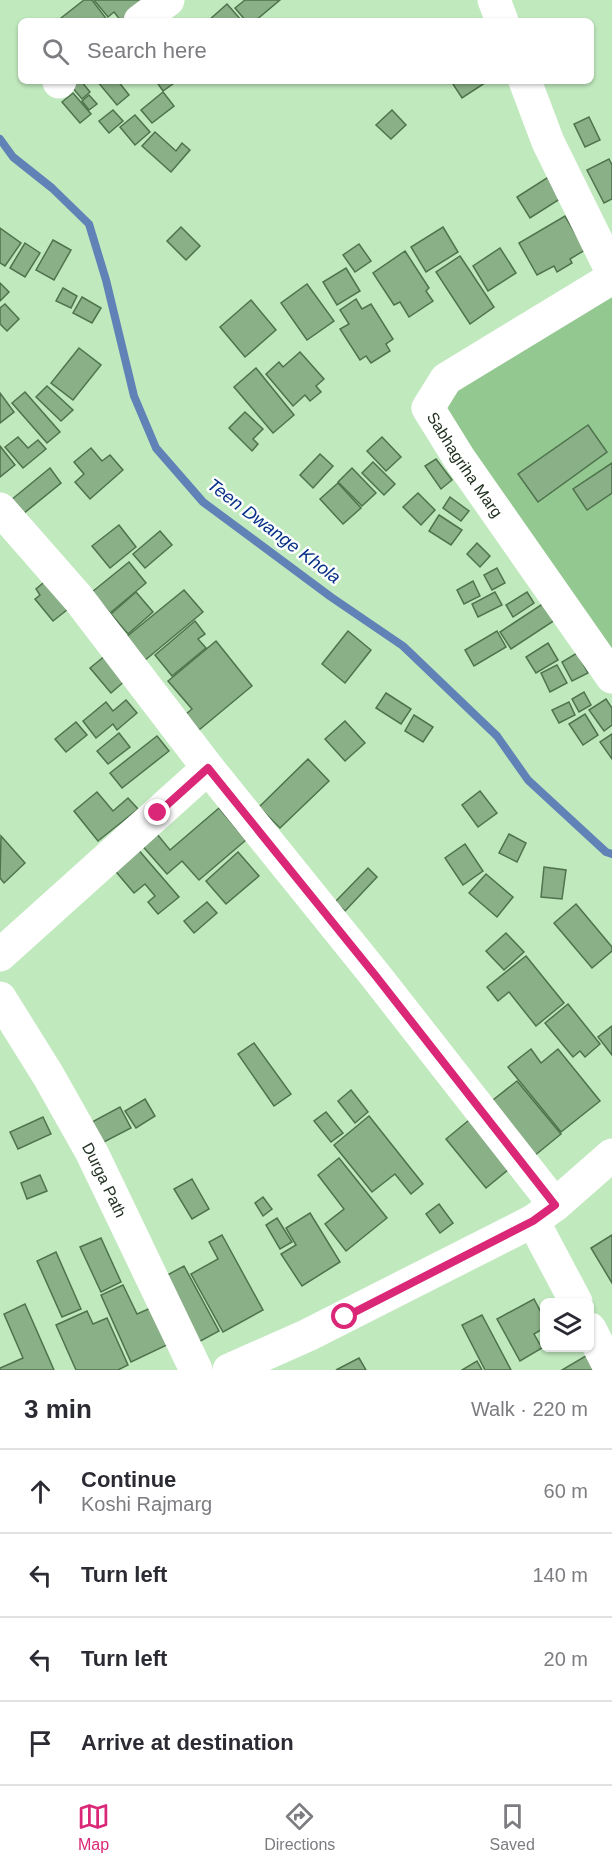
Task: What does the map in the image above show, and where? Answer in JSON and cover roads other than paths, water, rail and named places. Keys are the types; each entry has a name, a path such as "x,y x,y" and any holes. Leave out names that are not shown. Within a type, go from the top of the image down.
{"street":[{"path":"144,18 168,0"},
{"path":"494,0 501,18"},
{"path":"526,84 548,142 612,272"},
{"name":"Sabhagriha Marg","path":"612,278 446,379 428,408 459,458 612,677"},
{"path":"0,509 78,598 208,768 375,975 544,1213 575,1298"},
{"path":"0,955 208,768"},
{"name":"Durga Path","path":"0,998 48,1075 92,1153 196,1370"},
{"path":"229,1370 308,1335 544,1213 612,1155"},
{"path":"594,1337 611,1370"}],"waterway":[{"name":"Teen Dwange Khola","path":"0,139 13,157 52,188 89,224 106,280 134,396 156,448 203,502 331,597 403,646 497,736 528,780 606,852 612,854"}]}
